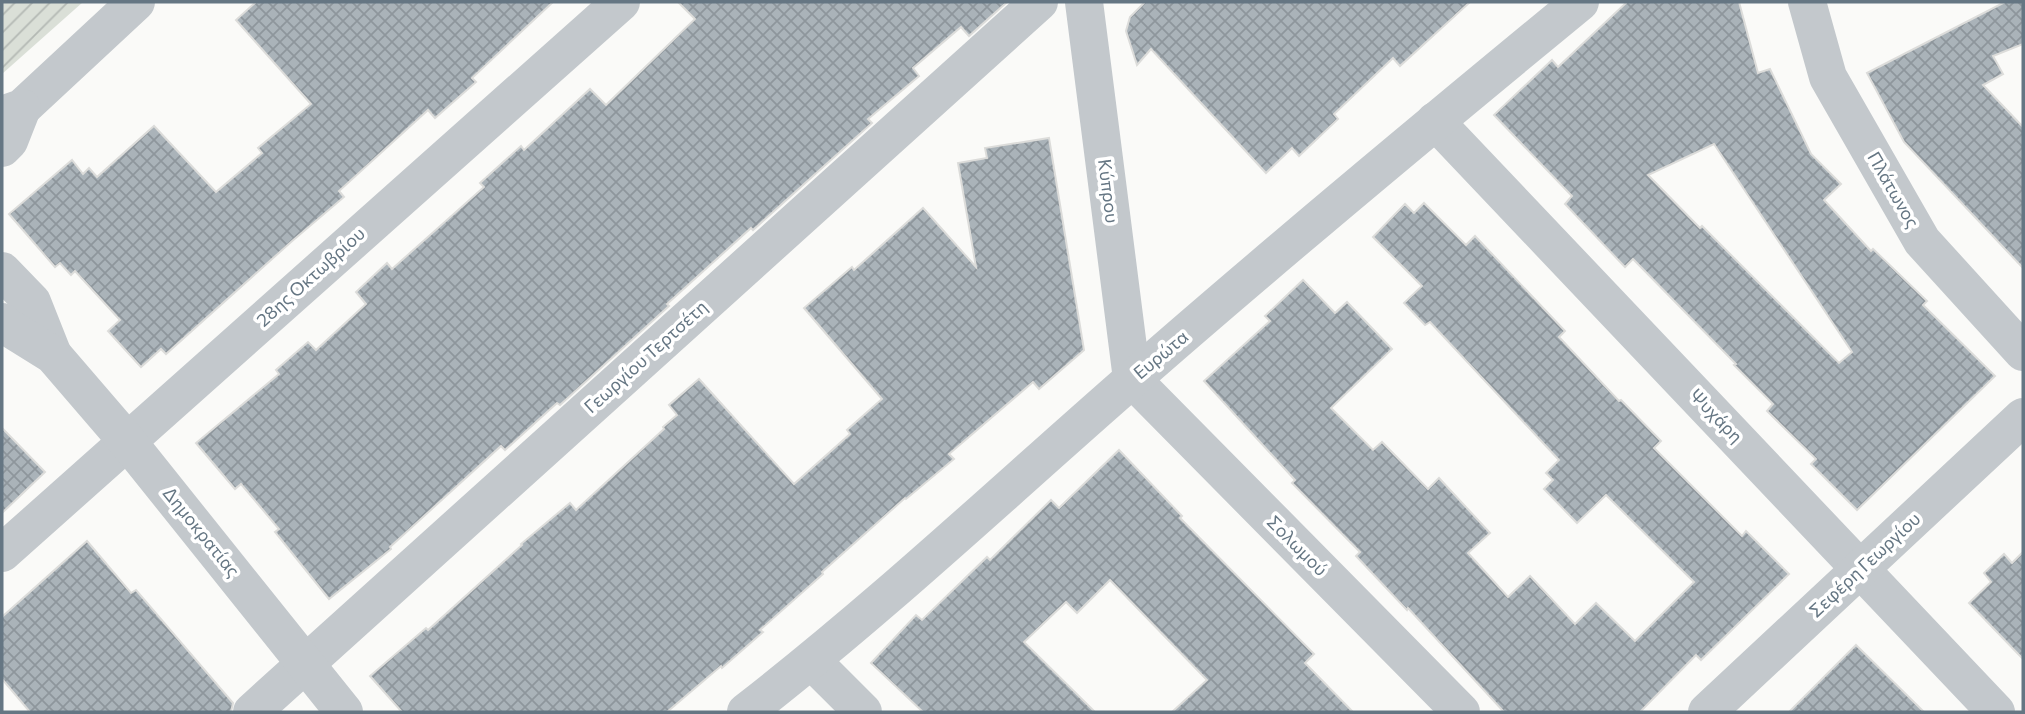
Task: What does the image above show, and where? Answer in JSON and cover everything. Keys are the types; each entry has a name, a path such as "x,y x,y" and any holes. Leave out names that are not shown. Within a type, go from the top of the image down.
{"street":[{"path":"2,148 9,141 12,111 136,2"},
{"name":"28ης Οκτωβρίου","path":"2,553 621,2"},
{"name":"Γεωργίου Τερτσέτη","path":"252,712 1039,2"},
{"name":"Κύπρου","path":"1084,2 1132,379"},
{"name":"Ευρώτα","path":"746,712 812,661 1132,379 1434,121 1580,2"},
{"name":"Πλάτωνος","path":"1807,2 1828,77 1922,240 2023,352"},
{"name":"Ψυχάρη","path":"1434,121 1996,712"},
{"name":"Δημοκρατίας","path":"2,271 32,302 53,355"},
{"name":"Δημοκρατίας","path":"2,322 53,355 127,440 344,712"},
{"name":"Σολωμού","path":"1132,379 1461,712"},
{"name":"Σεφέρη Γεωργίου","path":"1707,712 2023,417"},
{"path":"812,661 863,712"}],"shaded area":[{"path":"2,2 83,2 2,74"}],"building":[{"path":"256,2 553,2 472,78 476,82 435,118 428,110 339,191 344,197 166,354 161,349 141,367 108,331 120,320 75,271 71,275 60,263 55,267 9,214 72,160 83,174 89,168 97,177 154,126 216,192 262,153 258,148 311,104 236,20"},
{"path":"678,2 1007,2 969,36 961,27 913,68 919,76 868,119 872,123 753,230 751,228 560,405 557,403 505,450 501,446 390,547 391,549 329,599 275,532 279,529 241,484 235,489 196,443 279,374 276,370 308,342 316,350 366,304 356,292 387,263 392,269 484,187 480,183 521,146 524,150 590,89 606,105 695,19"},
{"path":"1145,2 1470,2 1400,66 1393,58 1334,114 1338,119 1299,156 1292,148 1266,173 1151,49 1137,65 1126,31 1130,17"},
{"path":"1627,2 1739,2 1758,73 1770,69 1811,154 1841,184 1824,200 1871,251 1873,249 1927,301 1923,305 1995,376 1857,510 1811,464 1816,459 1767,411 1773,404 1633,259 1625,267 1565,204 1572,196 1494,115 1552,60 1558,67","holes":["1714,144 1852,352 1839,363 1648,175"]},
{"path":"2005,2 2023,2 2023,44 1993,56 2003,74 1983,85 2023,127 2023,268 1904,142 1867,73"},
{"path":"1049,138 1084,350 1039,389 1033,382 949,454 954,459 905,498 822,572 823,574 760,630 763,632 667,712 402,712 370,676 426,628 428,630 521,544 570,503 576,510 664,429 677,415 669,405 699,379 794,484 850,434 847,430 882,399 804,308 852,267 854,270 923,208 976,267 958,163 987,158 985,148"},
{"path":"1424,203 1466,245 1475,236 1565,331 1559,337 1661,441 1654,448 1742,536 1746,531 1789,574 1701,660 1696,655 1640,712 1504,712 1356,556 1360,552 1292,483 1295,480 1204,381 1270,321 1265,316 1303,280 1335,313 1347,302 1392,349 1331,408 1373,450 1382,442 1428,489 1439,478 1490,533 1468,553 1508,597 1530,576 1575,624 1596,603 1635,641 1694,582 1606,495 1577,523 1544,489 1553,480 1546,473 1559,460 1430,322 1425,325 1404,303 1422,286 1373,237 1405,204 1414,213"},
{"path":"2,428 45,472 2,513"},
{"path":"1119,450 1182,516 1180,518 1314,654 1305,663 1353,712 1172,712 1207,680 1110,580 1077,613 1066,602 1024,642 1095,712 923,712 871,663 916,615 922,620 987,557 990,560 1051,500 1059,508"},
{"path":"87,541 131,593 136,590 233,703 231,712 30,712 2,679 2,617"},
{"path":"2023,552 2023,659 1969,603 1991,582 1984,573 2004,554 2012,563"},
{"path":"1856,645 1924,712 1789,712"}]}
